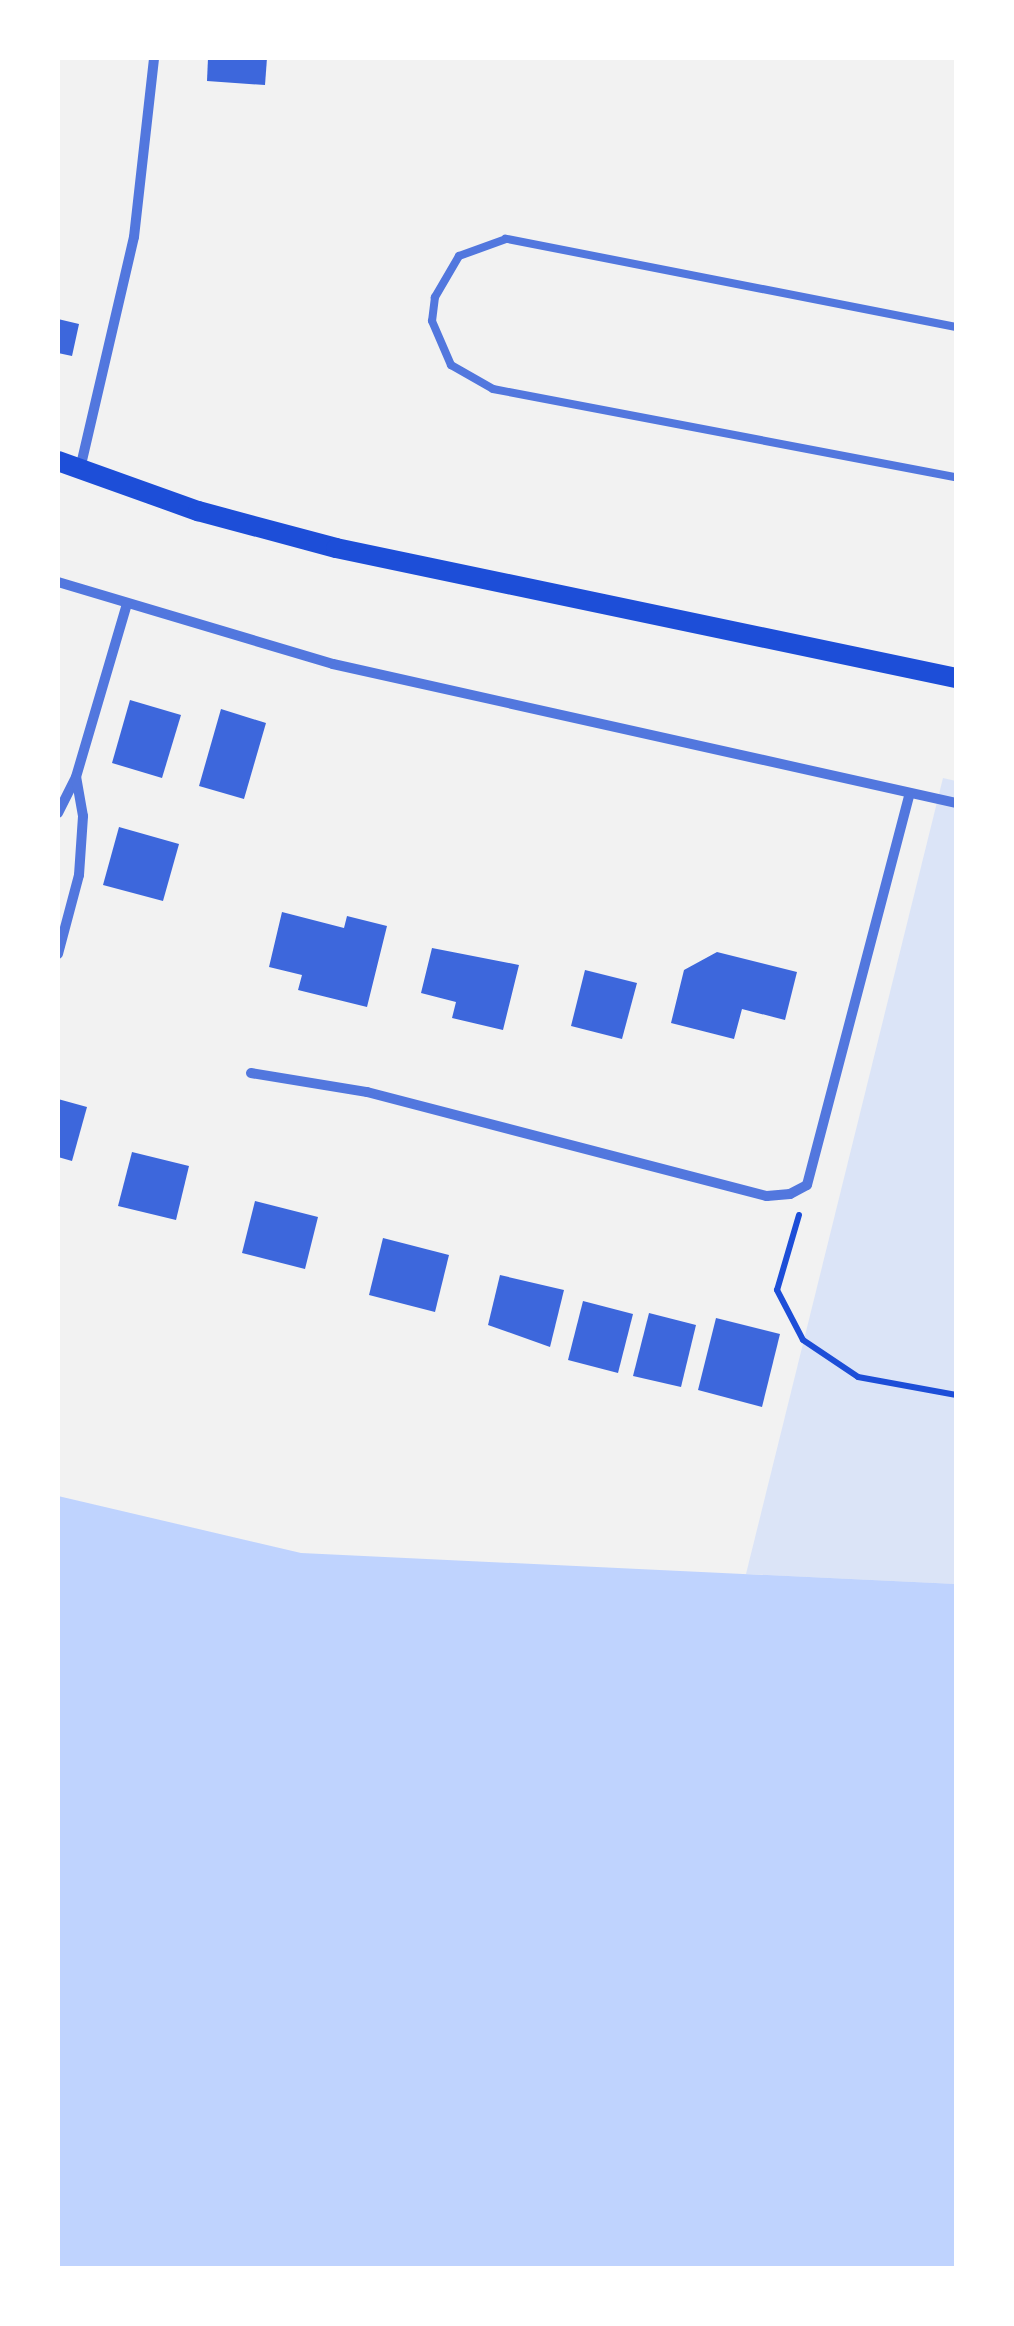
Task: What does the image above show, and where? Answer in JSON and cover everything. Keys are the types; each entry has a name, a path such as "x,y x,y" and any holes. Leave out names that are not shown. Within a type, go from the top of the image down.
{"main road":[{"path":"58,461 336,548 956,678"}],"street":[{"path":"80,470 134,237 154,58"},
{"path":"58,582 333,664 956,803"},
{"path":"58,813 76,778 127,604"},
{"path":"58,954 79,876 83,816 76,778"},
{"path":"251,1073 368,1092 766,1196 807,1186 910,793"}],"lane":[{"path":"956,327 506,239 460,256 434,297 432,321 451,365 493,389 956,477"}],"path":[{"path":"807,1186 776,1290 803,1340 858,1377 956,1396"}],"shaded area":[{"path":"943,778 956,781 956,1584 746,1574"}],"water":[{"path":"58,1496 301,1553 956,1584 956,2268 58,2268"}],"building":[{"path":"208,58 267,58 265,85 207,81"},
{"path":"58,319 79,324 72,356 58,353"},
{"path":"130,700 181,715 162,778 112,763"},
{"path":"221,709 266,723 244,799 199,786"},
{"path":"119,827 179,844 163,901 103,885"},
{"path":"282,912 344,928 347,916 387,926 367,1007 298,990 302,975 269,967"},
{"path":"432,948 519,965 503,1030 452,1018 456,1002 421,993"},
{"path":"717,952 797,972 785,1020 742,1009 734,1039 671,1023 684,970"},
{"path":"585,970 637,983 622,1039 571,1026"},
{"path":"58,1099 87,1107 72,1161 58,1157"},
{"path":"132,1152 189,1166 176,1220 118,1206"},
{"path":"255,1201 318,1217 305,1269 242,1253"},
{"path":"383,1238 449,1255 435,1312 369,1295"},
{"path":"500,1275 564,1290 550,1347 488,1325"},
{"path":"583,1301 633,1314 618,1373 568,1360"},
{"path":"649,1313 696,1325 681,1387 633,1376"},
{"path":"716,1318 780,1334 762,1407 698,1390"}]}
